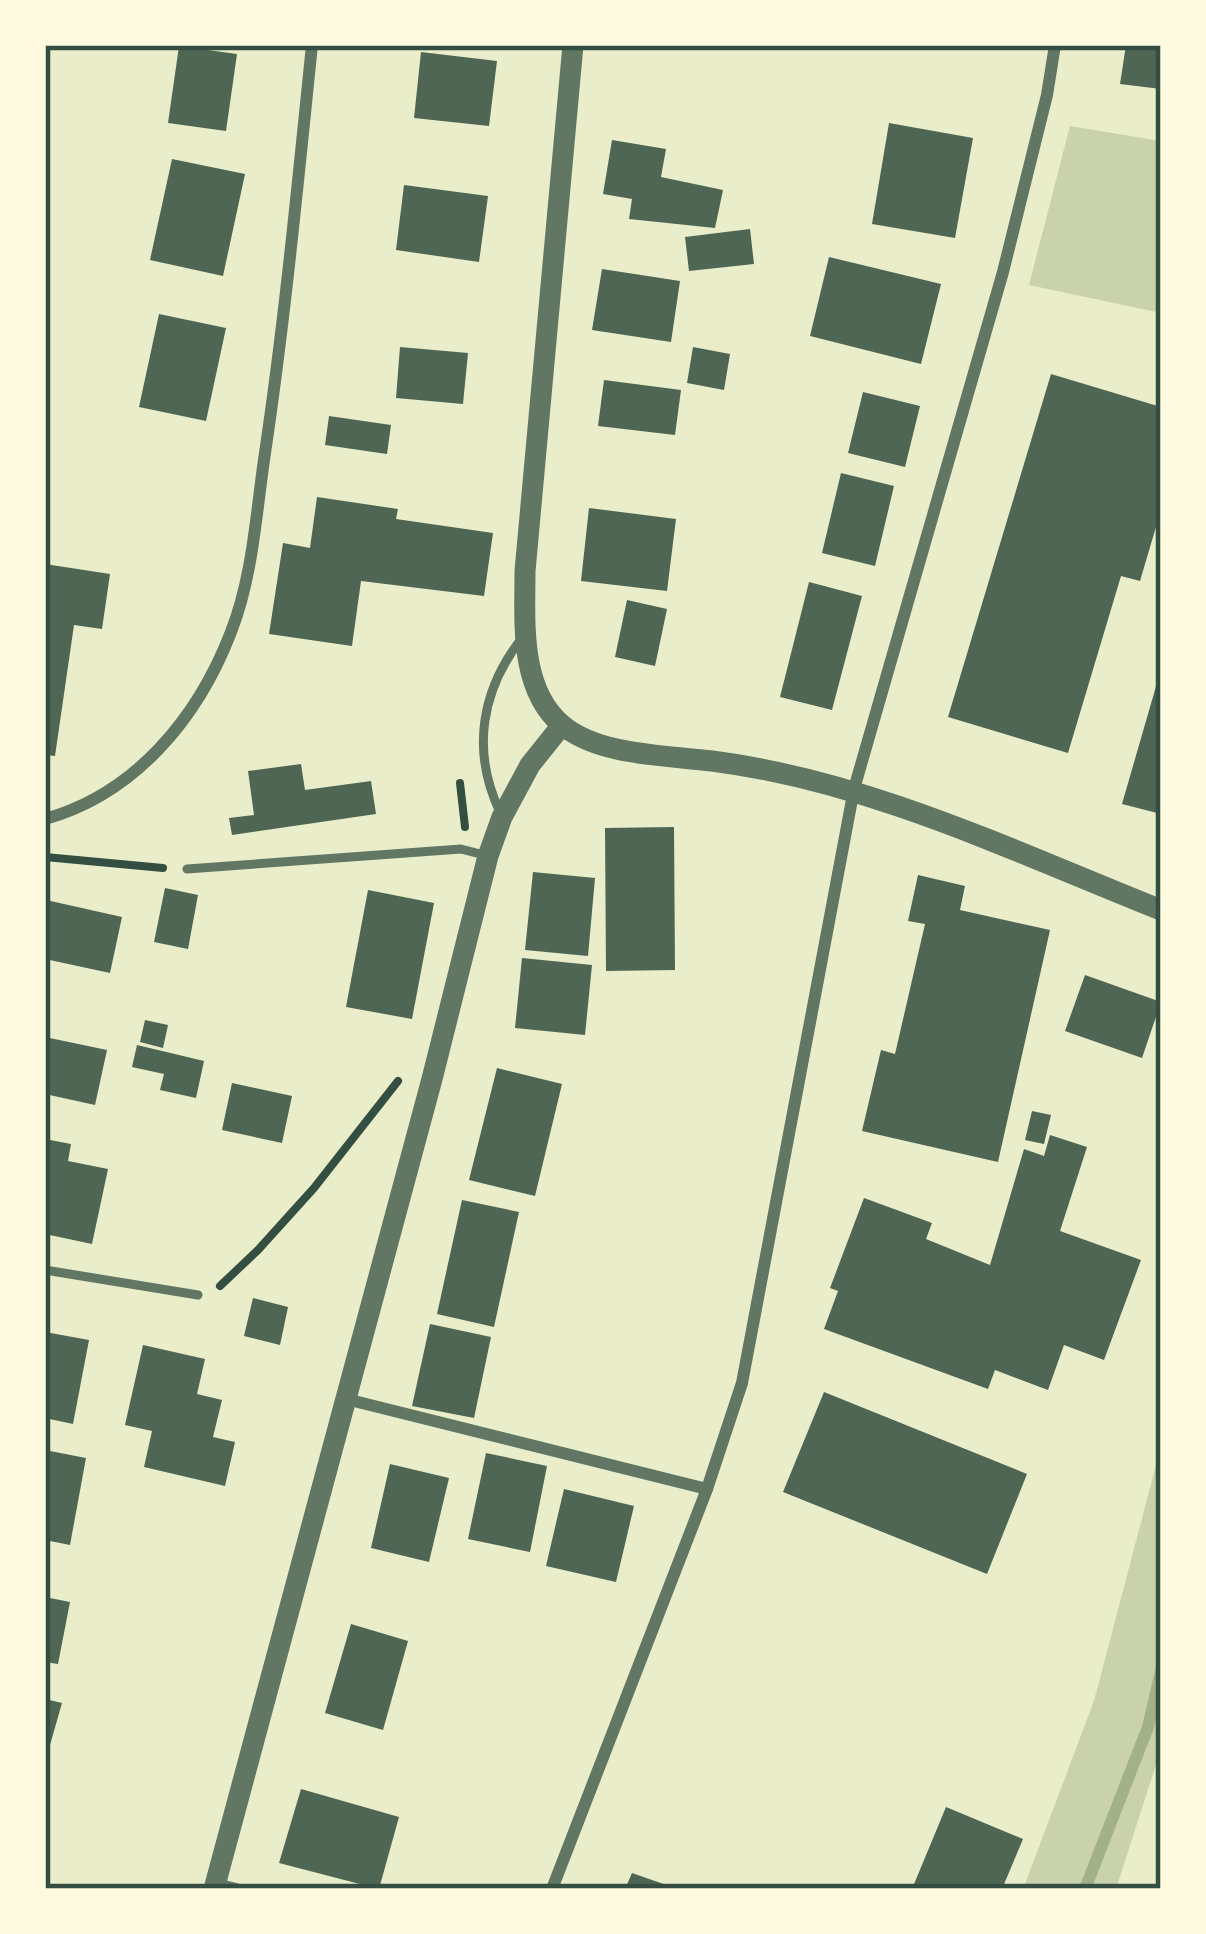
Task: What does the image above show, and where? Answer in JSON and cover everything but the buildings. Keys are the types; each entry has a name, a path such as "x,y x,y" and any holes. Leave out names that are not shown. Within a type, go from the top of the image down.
{"street":[{"path":"45,819 118,788 162,748 206,685 231,632 246,581 277,373 312,45"},
{"path":"573,45 525,571 525,634 536,692 562,724 591,740 628,750 740,764 854,789 1161,910"},
{"path":"552,1889 707,1489 742,1383 854,789 1003,272 1055,45"},
{"path":"222,1887 488,856 502,817 530,765 562,724"},
{"path":"346,1399 707,1489"}],"lane":[{"path":"502,817 486,782 482,736 500,666 525,634"},
{"path":"187,869 461,849 488,856"},
{"path":"45,1270 198,1294"}],"path":[{"path":"45,857 137,866"},
{"path":"198,1294 226,1283 258,1250 392,1086 408,1073 432,1079"}],"green space":[{"path":"1070,126 1161,141 1161,313 1029,285"},
{"path":"1161,1446 1161,1749 1116,1889 1023,1889 1094,1701"}],"waterway":[{"path":"1085,1889 1148,1727 1161,1671"}]}
